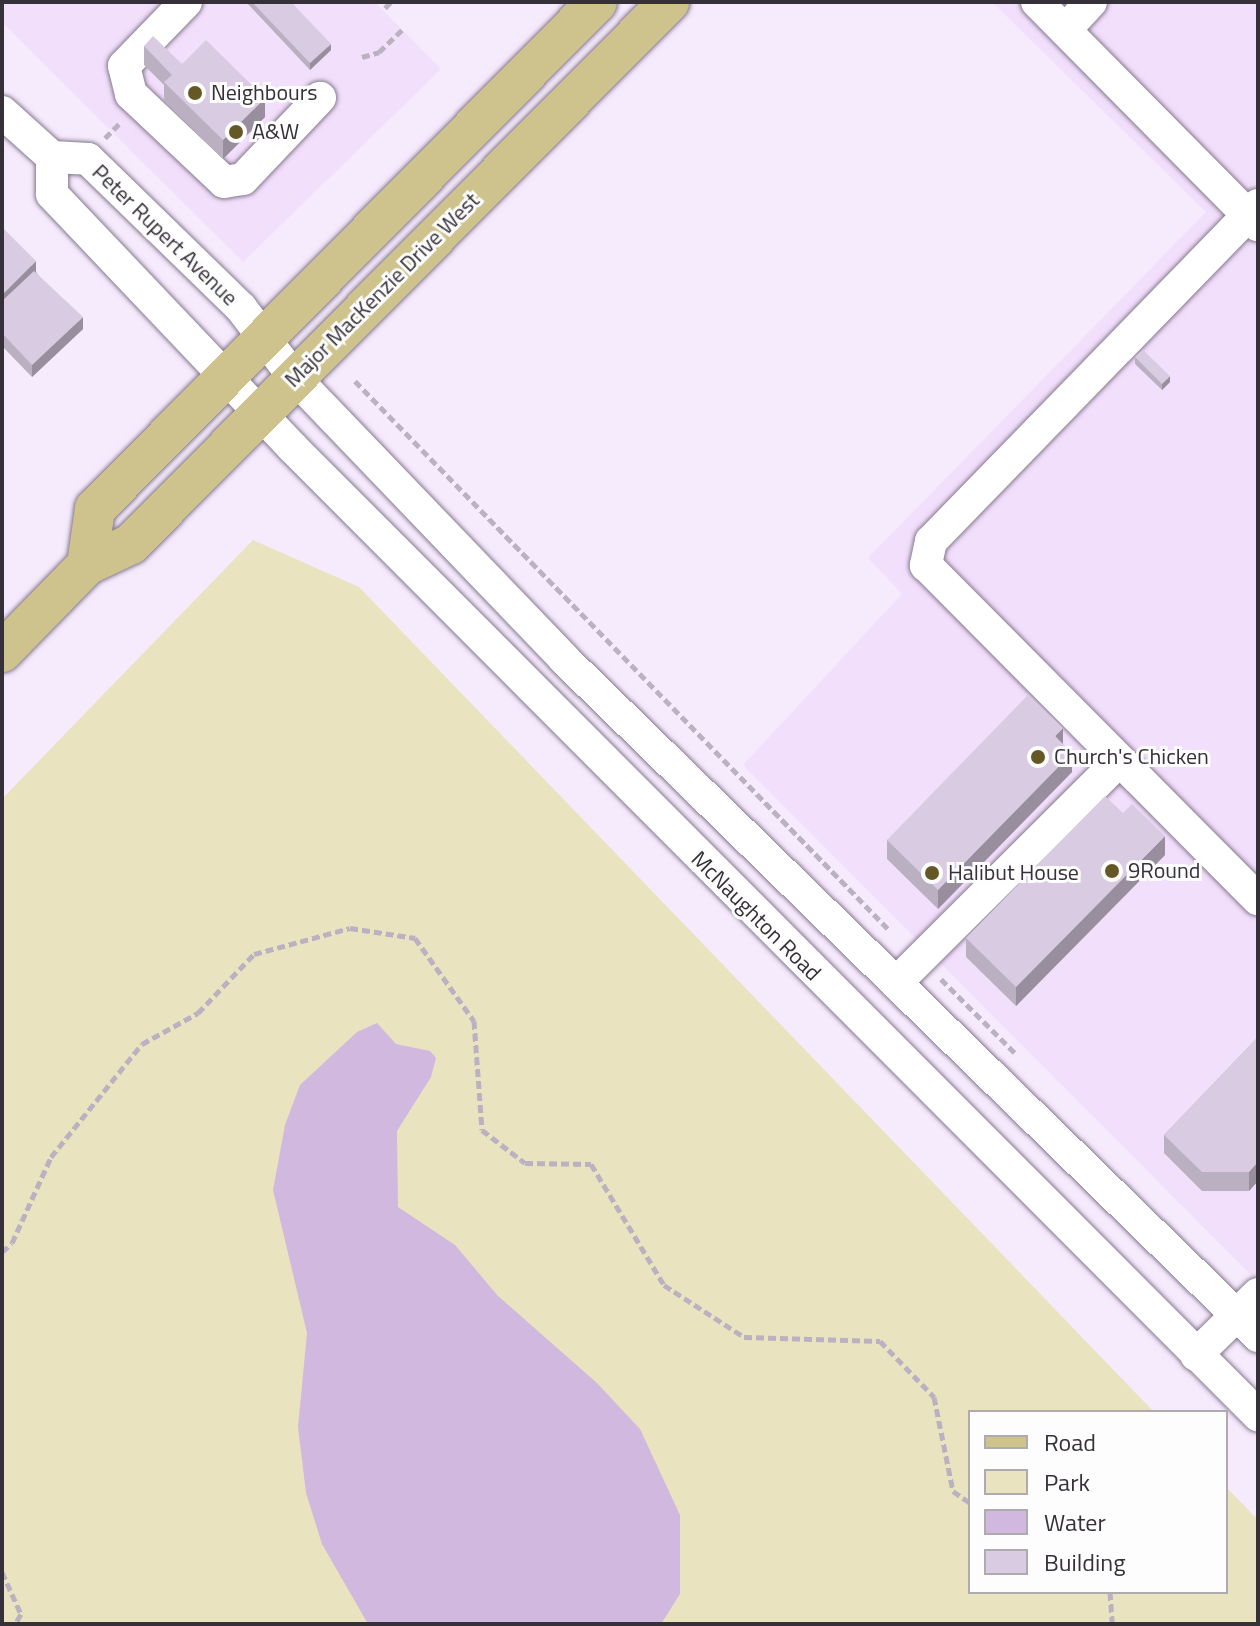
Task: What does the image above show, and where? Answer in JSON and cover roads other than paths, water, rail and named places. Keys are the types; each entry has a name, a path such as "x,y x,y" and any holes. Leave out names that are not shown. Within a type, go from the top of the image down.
{"main road":[{"path":"87,565 95,509 597,2"},
{"name":"Major MacKenzie Drive West","path":"2,652 87,565 131,544 669,2"}],"street":[{"path":"186,2 124,66 131,94 224,182 243,179 320,98"},
{"path":"1037,2 1255,215 931,541 926,565 941,585 1258,899"},
{"path":"1065,30 1091,2"},
{"path":"2,112 52,157 52,194 202,347 224,376"},
{"name":"Peter Rupert Avenue","path":"52,157 88,159 241,308 294,377"},
{"name":"McNaughton Road","path":"224,376 521,682 1258,1415"},
{"path":"294,377 564,659 896,983 1251,1315 1196,1355"},
{"path":"896,983 1119,761"}],"water":[{"path":"377,1023 396,1044 430,1051 436,1058 431,1077 397,1131 398,1207 455,1245 498,1296 597,1383 640,1429 680,1515 680,1594 661,1624 368,1624 322,1544 306,1493 298,1427 307,1333 273,1190 285,1125 300,1085 357,1032"}],"place":[{"name":"Neighbours","path":"195,93"},
{"name":"A&W","path":"236,132"},
{"name":"Church's Chicken","path":"1038,757"},
{"name":"9Round","path":"1112,871"},
{"name":"Halibut House","path":"932,873"}]}
